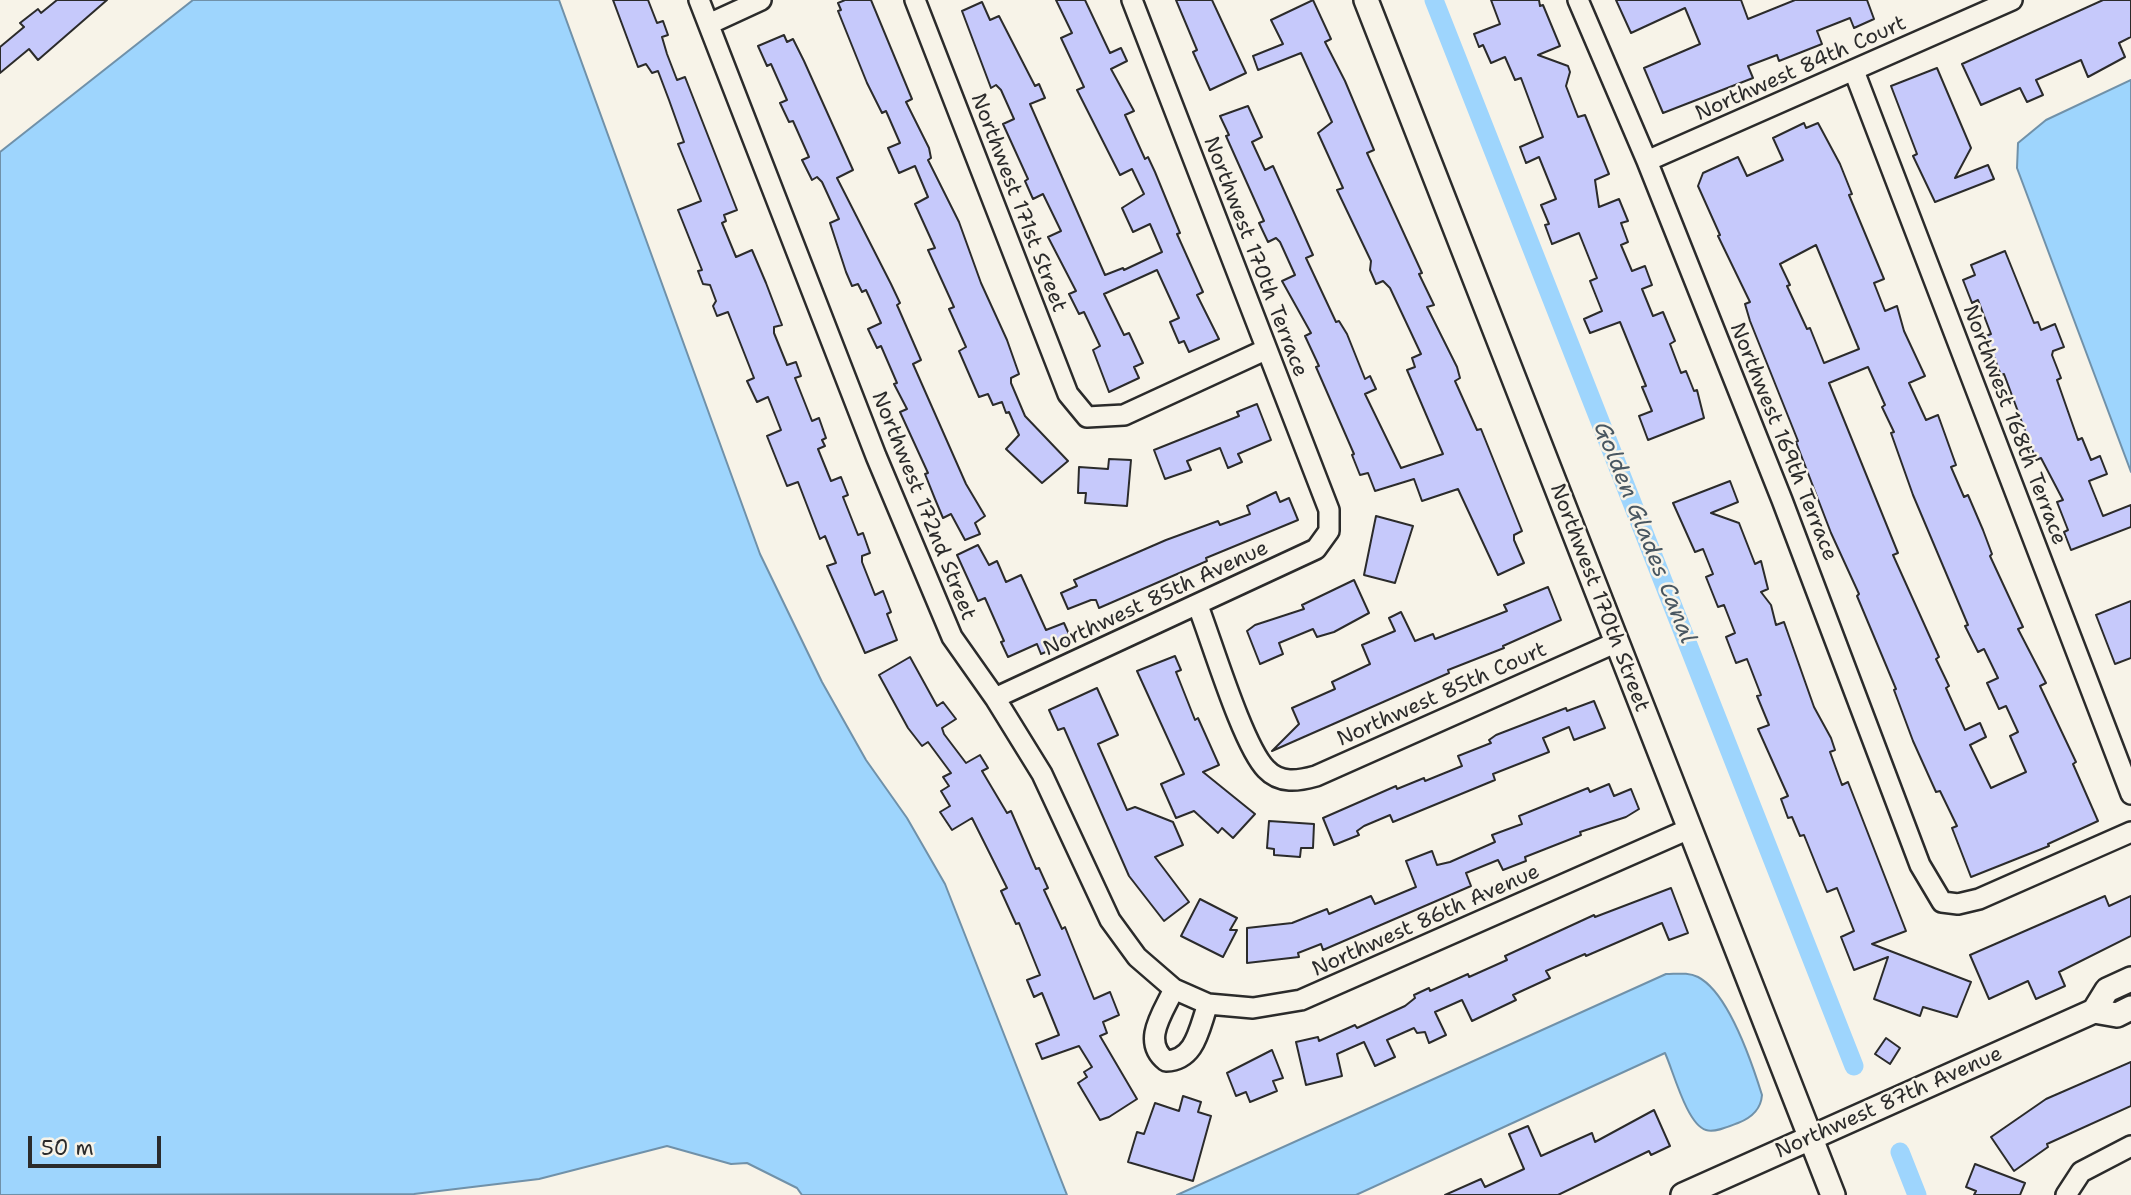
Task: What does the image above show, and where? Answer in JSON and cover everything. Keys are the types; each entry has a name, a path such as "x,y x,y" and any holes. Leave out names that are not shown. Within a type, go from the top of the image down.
{"street":[{"name":"Northwest 172nd Street","path":"699,0 876,456 951,636 995,698 1042,774 1110,920 1138,957 1174,989"},
{"path":"709,24 761,0"},
{"name":"Northwest 171st Street","path":"915,0 1068,394 1087,417 1124,415 1265,350"},
{"name":"Northwest 170th Terrace","path":"1132,0 1329,510 1329,531"},
{"name":"Northwest 170th Street","path":"1366,0 1833,1195"},
{"name":"Northwest 169th Terrace","path":"1578,0 1647,161 1818,592 1920,865 1942,902 1958,904 1979,899 2131,832"},
{"name":"Northwest 84th Court","path":"1647,161 2012,0"},
{"name":"Northwest 168th Terrace","path":"1854,71 2131,794"},
{"name":"Northwest 85th Avenue","path":"995,698 1316,549 1329,531"},
{"name":"Northwest 85th Court","path":"1198,606 1251,747 1266,770 1283,780 1316,776 1617,642"},
{"name":"Northwest 86th Avenue","path":"1174,989 1208,1004 1253,1007 1301,1000 1689,829"},
{"name":"Northwest 87th Avenue","path":"2094,1011 2106,990 2131,979"},
{"path":"1174,989 1153,1039 1154,1048 1166,1061 1178,1061 1190,1053 1208,1004"},
{"name":"Northwest 87th Avenue","path":"1684,1195 2094,1011 2117,1015 2131,1008"},
{"path":"2066,1195 2081,1172 2131,1146"}],"water":[{"path":"193,0 559,0 760,554 822,682 866,760 907,818 945,884 1067,1195 802,1195 797,1188 747,1163 731,1164 667,1146 539,1179 414,1194 0,1195 0,152"},
{"path":"2131,80 2131,472 2017,168 2018,143 2046,120"},
{"path":"1666,974 1698,977 1709,985 1720,998 1738,1030 1762,1095 1757,1109 1743,1121 1714,1131 1699,1126 1681,1096 1665,1053 1356,1195 1177,1195"}],"building":[{"path":"57,0 107,0 38,60 29,49 0,73 0,47 24,27 20,23 38,9 41,13"},
{"path":"613,0 648,0 657,23 663,21 668,35 662,37 677,80 685,77 737,210 724,215 726,221 722,223 736,257 752,250 766,283 782,325 774,327 774,333 787,365 796,362 801,376 795,378 812,421 819,418 826,438 822,440 825,446 818,449 831,481 841,477 848,495 843,497 858,535 863,533 870,553 862,556 862,562 875,595 883,591 891,612 887,614 897,640 865,653 827,566 836,563 825,536 820,539 798,482 787,486 767,436 781,430 768,397 757,402 747,381 754,378 728,312 717,316 713,306 716,301 710,285 703,284 698,271 702,270 678,210 701,201 678,144 684,142 669,100 658,71 652,73 646,64 638,67"},
{"path":"845,0 871,0 912,99 906,102 929,148 931,158 928,160 959,222 981,283 1007,340 1019,374 1011,378 1011,383 1025,416 1068,461 1042,483 1006,449 1019,435 1009,412 1006,413 1002,402 993,405 988,394 979,397 959,351 966,347 949,309 954,307 928,250 935,248 915,204 928,197 915,166 899,173 888,148 900,143 886,111 882,113 867,83 838,11 841,10 838,3"},
{"path":"1056,0 1085,0 1110,53 1121,48 1127,61 1111,69 1134,111 1125,115 1145,159 1148,157 1155,172 1180,233 1177,234 1203,292 1197,295 1219,339 1189,352 1184,341 1179,343 1170,322 1179,318 1157,270 1104,294 1124,335 1129,333 1143,363 1134,367 1139,378 1109,392 1093,350 1100,346 1084,312 1079,314 1069,294 1076,291 1048,237 1061,231 1043,194 1033,199 1025,181 1028,179 1003,124 1014,119 1001,90 996,85 991,88 962,11 982,2 990,20 999,16 1035,86 1039,84 1045,98 1030,104 1105,275 1123,268 1124,270 1162,252 1150,224 1133,232 1122,208 1144,194 1132,169 1120,175 1077,90 1084,87 1061,38 1072,33"},
{"path":"1176,0 1212,0 1246,73 1210,90 1193,52 1197,50"},
{"path":"1313,0 1331,39 1325,42 1374,150 1367,153 1434,305 1427,307 1457,367 1460,378 1455,381 1477,430 1481,429 1522,531 1514,535 1514,540 1524,563 1498,575 1458,489 1422,501 1414,479 1375,491 1368,473 1360,475 1352,455 1354,454 1305,336 1311,333 1282,281 1295,275 1280,242 1276,238 1268,242 1259,223 1264,221 1226,136 1229,135 1220,116 1248,106 1262,137 1252,142 1265,170 1273,166 1313,255 1306,258 1336,322 1339,321 1347,334 1365,379 1370,376 1376,389 1365,394 1401,468 1443,454 1407,370 1415,367 1412,358 1421,354 1390,288 1383,281 1376,284 1370,270 1371,261 1337,190 1343,188 1318,133 1332,122 1301,53 1258,70 1253,56 1283,44 1271,20"},
{"path":"1491,0 1539,0 1540,6 1543,5 1560,46 1538,55 1568,66 1570,72 1566,86 1578,117 1585,115 1609,174 1595,180 1599,207 1619,199 1628,221 1621,223 1628,242 1621,245 1632,271 1645,266 1652,285 1642,289 1653,316 1663,312 1675,341 1670,344 1681,373 1686,371 1694,391 1697,390 1704,418 1648,440 1639,416 1652,411 1642,387 1646,386 1620,322 1590,333 1584,319 1602,311 1590,281 1597,278 1579,233 1552,244 1545,225 1549,224 1541,205 1556,199 1539,157 1526,163 1520,147 1543,137 1521,78 1515,80 1505,57 1491,63 1483,45 1479,47 1474,34 1500,24"},
{"path":"1616,0 1741,0 1748,19 1795,0 1867,0 1874,19 1854,28 1850,18 1817,31 1822,44 1779,61 1777,55 1748,66 1753,78 1663,113 1644,68 1700,44 1685,8 1631,33"},
{"path":"2103,0 2131,0 2131,37 2119,43 2125,57 2088,77 2081,60 2036,80 2043,95 2027,102 2020,88 1981,105 1962,64"},
{"path":"784,35 787,42 793,39 853,170 837,178 900,303 897,305 921,360 913,364 966,484 985,516 975,523 980,534 965,540 951,514 943,518 935,499 925,474 928,473 900,412 907,409 894,384 897,383 881,346 877,348 868,329 881,323 866,290 862,292 858,284 852,286 830,223 839,219 822,182 817,177 812,180 802,160 809,157 793,121 789,122 780,103 787,100 771,64 767,66 758,46"},
{"path":"1937,68 1971,148 1955,178 1988,165 1994,179 1935,202 1913,156 1917,154 1891,86"},
{"path":"1804,123 1806,128 1818,123 1840,164 1852,194 1849,195 1884,279 1874,283 1885,311 1897,306 1904,331 1925,376 1909,383 1926,420 1938,415 1956,465 1951,467 1964,497 1968,495 1983,530 1992,554 1990,556 2023,627 2018,629 2046,683 2040,686 2076,762 2073,764 2098,821 2048,844 2049,846 1971,877 1952,828 1957,826 1940,791 1936,792 1913,741 1894,690 1896,689 1857,596 1859,594 1831,533 1796,442 1798,441 1750,321 1745,304 1750,302 1718,236 1720,235 1698,186 1703,173 1738,157 1747,176 1783,160 1773,138","holes":["1816,245 1859,349 1824,363 1810,328 1807,329 1787,286 1790,285 1780,264","1868,367 1885,405 1882,407 1894,432 1891,433 1913,495 1968,625 1965,626 1978,652 1984,649 1998,678 1987,683 1999,709 2006,706 2018,732 2010,736 2026,772 1991,788 1970,745 1986,737 1980,723 1965,730 1946,688 1949,686 1936,659 1939,657 1893,555 1898,553 1829,383"]},
{"path":"2005,251 2034,323 2038,322 2041,330 2055,324 2064,347 2053,351 2052,355 2061,378 2057,380 2078,440 2082,438 2091,460 2100,456 2107,474 2089,481 2103,516 2131,505 2131,527 2071,550 2064,532 2068,530 2057,502 2063,500 2041,458 2036,460 2004,374 2001,375 1986,336 1991,334 1978,300 1972,303 1963,280 1975,275 1971,265"},
{"path":"1257,404 1271,440 1238,454 1242,462 1228,468 1220,448 1187,461 1191,470 1165,479 1154,450 1239,416 1237,412"},
{"path":"1109,459 1131,460 1127,506 1085,503 1086,493 1078,493 1079,467 1108,469"},
{"path":"1730,481 1738,502 1711,513 1739,523 1755,564 1761,561 1768,589 1761,592 1771,605 1776,625 1784,622 1814,707 1831,738 1835,750 1830,752 1842,785 1848,782 1906,931 1872,944 1971,982 1957,1017 1923,1007 1920,1016 1874,999 1888,957 1854,970 1841,937 1854,931 1837,888 1827,892 1804,835 1800,836 1792,817 1788,818 1781,799 1788,796 1758,729 1769,725 1757,696 1761,695 1747,659 1736,663 1726,637 1735,633 1724,605 1718,607 1706,577 1713,574 1703,549 1695,552 1673,503"},
{"path":"1276,492 1280,502 1289,498 1298,520 1206,558 1207,561 1099,608 1096,600 1091,600 1068,609 1061,593 1077,586 1074,580 1166,540 1218,521 1220,525 1250,514 1247,506"},
{"path":"1376,516 1413,526 1395,583 1364,575"},
{"path":"978,545 989,565 997,561 1006,582 1021,575 1046,630 1064,623 1072,641 1041,654 1037,644 1008,657 985,598 978,601 957,555"},
{"path":"1354,580 1369,613 1334,632 1317,637 1313,629 1279,643 1283,654 1260,664 1247,631 1255,625 1304,609 1302,605"},
{"path":"1548,587 1561,620 1272,751 1299,724 1292,708 1335,689 1332,682 1370,664 1362,645 1395,631 1389,618 1401,612 1415,641 1433,634 1435,639 1507,611 1504,605"},
{"path":"2131,601 2131,658 2115,664 2096,615"},
{"path":"1175,656 1181,670 1176,672 1195,720 1198,718 1219,765 1203,772 1255,814 1233,838 1222,828 1218,833 1194,811 1176,818 1161,784 1184,774 1137,671"},
{"path":"910,657 937,706 943,702 956,719 942,728 944,734 966,763 980,755 988,768 982,771 1007,813 1011,811 1036,869 1039,868 1048,888 1044,890 1062,929 1065,927 1094,999 1110,992 1119,1015 1103,1022 1107,1033 1100,1036 1137,1099 1109,1117 1100,1120 1078,1083 1087,1077 1084,1072 1092,1067 1079,1046 1042,1059 1036,1044 1059,1035 1042,993 1034,997 1027,980 1040,975 1019,923 1016,924 1001,891 1007,888 972,818 952,830 940,812 950,806 941,791 949,786 943,777 951,773 928,742 922,746 908,728 879,675"},
{"path":"1097,688 1118,735 1098,744 1127,810 1135,807 1173,822 1183,845 1155,857 1189,902 1164,921 1129,876 1064,728 1058,730 1049,710"},
{"path":"1594,701 1605,728 1574,740 1569,727 1543,738 1549,752 1493,774 1495,780 1393,822 1390,815 1364,826 1357,831 1359,835 1334,845 1323,818 1396,786 1397,789 1424,778 1425,781 1462,766 1458,756 1491,743 1489,740 1496,735 1566,708 1567,711"},
{"path":"1609,784 1614,796 1631,789 1639,809 1626,817 1580,832 1581,835 1525,857 1526,861 1503,870 1498,860 1466,873 1471,886 1323,950 1321,944 1298,953 1299,957 1247,963 1247,928 1292,923 1327,909 1329,914 1371,896 1375,904 1416,887 1406,861 1432,851 1437,865 1450,862 1495,842 1492,835 1522,824 1519,816 1588,788 1590,792"},
{"path":"1269,821 1314,824 1313,848 1301,848 1300,857 1274,855 1274,849 1267,848"},
{"path":"1671,888 1688,933 1669,940 1662,923 1586,956 1585,954 1546,971 1550,978 1513,995 1516,1000 1472,1021 1462,1000 1435,1012 1446,1035 1429,1043 1425,1032 1417,1033 1414,1028 1387,1040 1395,1057 1375,1066 1364,1042 1337,1054 1342,1076 1306,1085 1296,1042 1318,1037 1319,1041 1355,1025 1357,1028 1405,1006 1415,998 1414,995 1429,988 1430,991 1468,974 1469,977 1507,960 1505,956 1594,915 1595,917"},
{"path":"2105,896 2109,906 2131,896 2131,936 2059,972 2065,986 2036,999 2028,981 1989,999 1970,955"},
{"path":"1200,899 1237,918 1230,930 1237,930 1223,957 1181,936"},
{"path":"1886,1038 1900,1048 1890,1064 1875,1054"},
{"path":"1272,1050 1283,1078 1273,1081 1277,1091 1250,1102 1246,1092 1236,1096 1227,1073"},
{"path":"2131,1062 2131,1106 2047,1144 2048,1147 2014,1171 1991,1137 2046,1099"},
{"path":"1183,1096 1201,1102 1198,1112 1211,1116 1193,1181 1128,1162 1137,1132 1144,1134 1155,1103 1179,1111"},
{"path":"1654,1110 1670,1146 1651,1155 1649,1151 1558,1195 1445,1195 1481,1179 1485,1187 1524,1169 1509,1134 1528,1126 1541,1156 1592,1133 1595,1142"},
{"path":"1975,1164 2025,1183 2020,1195 1974,1195 1976,1191 1966,1187"}],"waterway":[{"name":"Golden Glades Canal","path":"1434,0 1854,1066"},
{"name":"Golden Glades Canal","path":"1900,1152 1917,1195"}]}
